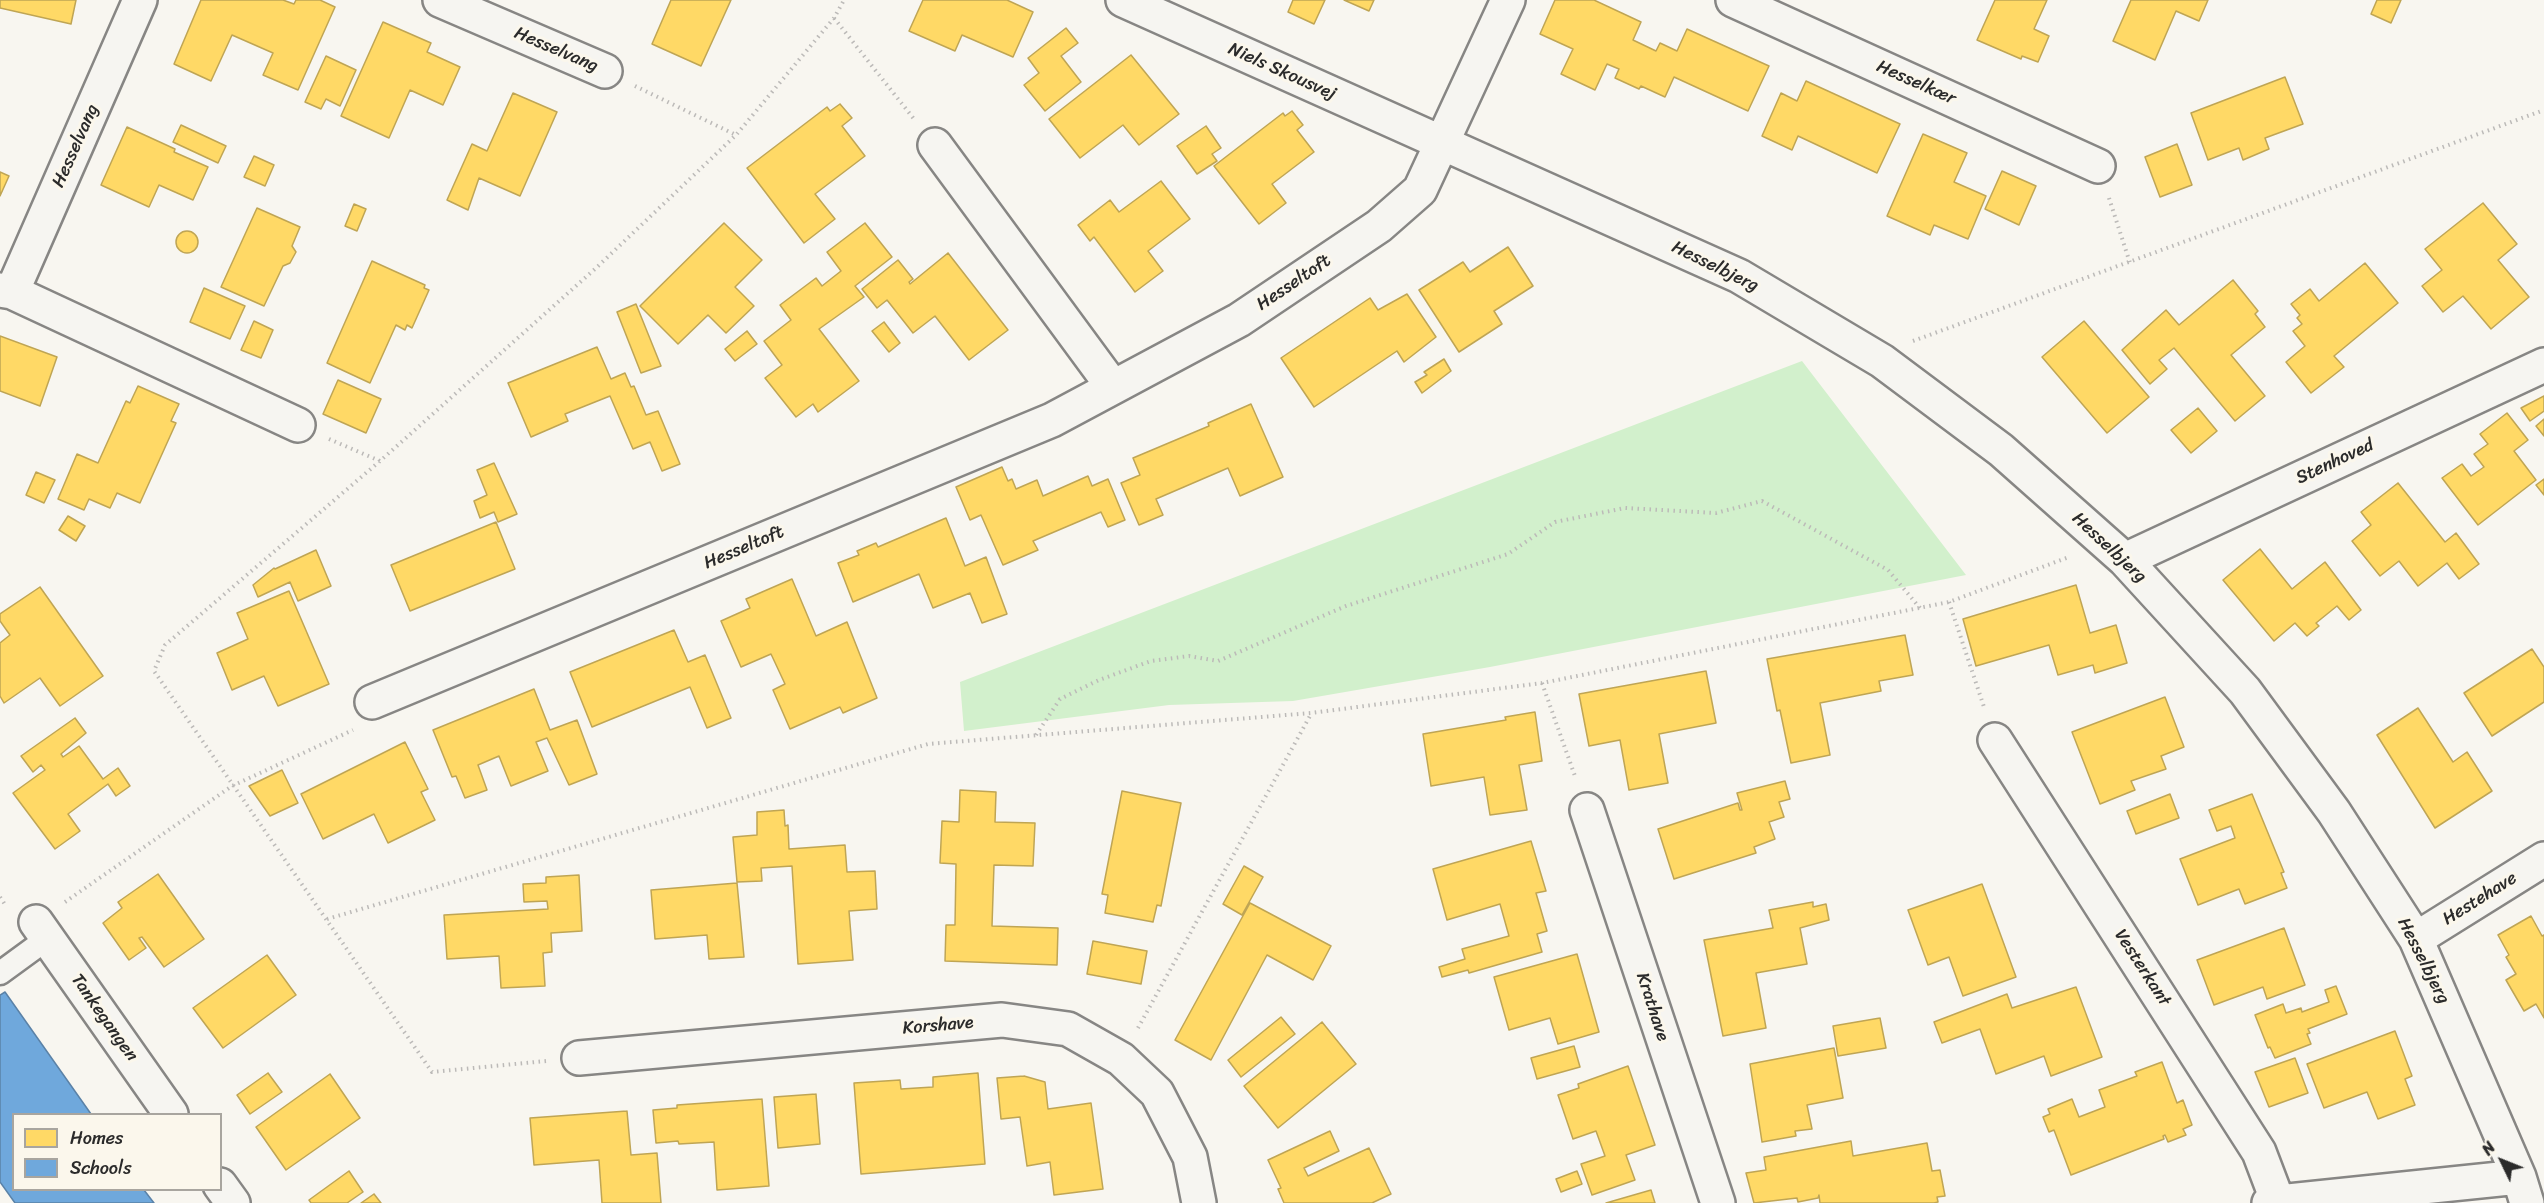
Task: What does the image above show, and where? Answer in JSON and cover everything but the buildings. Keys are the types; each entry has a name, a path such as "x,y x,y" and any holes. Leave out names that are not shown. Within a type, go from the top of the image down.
{"street":[{"name":"Hesselvang","path":"140,0 6,291 298,425"},
{"name":"Hesselvang","path":"440,0 605,71"},
{"name":"Niels Skousvej","path":"1123,0 1442,143"},
{"path":"1442,143 1508,0"},
{"name":"Hesselkær","path":"1733,0 2098,166"},
{"name":"Hesselbjerg","path":"1442,143 1739,276 1882,361 2001,450 2125,560 2246,691 2334,812 2416,939 2523,1190"},
{"name":"Hesseltoft","path":"372,702 1052,420 1239,320 1379,226 1420,190 1442,143"},
{"path":"935,145 1113,387"},
{"name":"Stenhoved","path":"2125,560 2544,365"},
{"name":"Vesterkant","path":"1995,740 2259,1152 2273,1202 2523,1190"},
{"name":"Krathave","path":"1587,810 1718,1203"},
{"name":"Hestehave","path":"2416,939 2544,859"},
{"name":"Tankegangen","path":"42,930 170,1113"},
{"name":"Korshave","path":"579,1058 1002,1020 1068,1029 1121,1059 1157,1093 1190,1157 1199,1203"},
{"path":"222,1188 234,1203"}],"lane":[{"path":"0,973 42,930"}],"path":[{"path":"579,1058 432,1072 154,671 165,645 380,461 596,270 736,135 834,18 844,0"},
{"path":"834,18 935,145"},
{"path":"605,71 736,135"},
{"path":"1882,361 1918,338 2130,263 2544,110"},
{"path":"2098,166 2130,263"},
{"path":"298,425 380,461"},
{"path":"1036,736 1060,699 1099,680 1151,661 1189,656 1218,661 1346,606 1508,554 1555,522 1625,508 1716,513 1762,501 1888,570 1920,609"},
{"path":"327,919 928,744 1311,713 1542,683 1949,602 2078,553 2125,560"},
{"path":"1949,602 1995,740"},
{"path":"1542,683 1587,810"},
{"path":"0,897 22,928 42,930 232,786 356,729 372,702"},
{"path":"1121,1059 1311,713"}],"green space":[{"path":"1802,361 1966,575 1490,667 1293,701 1169,705 964,731 960,682"}]}
